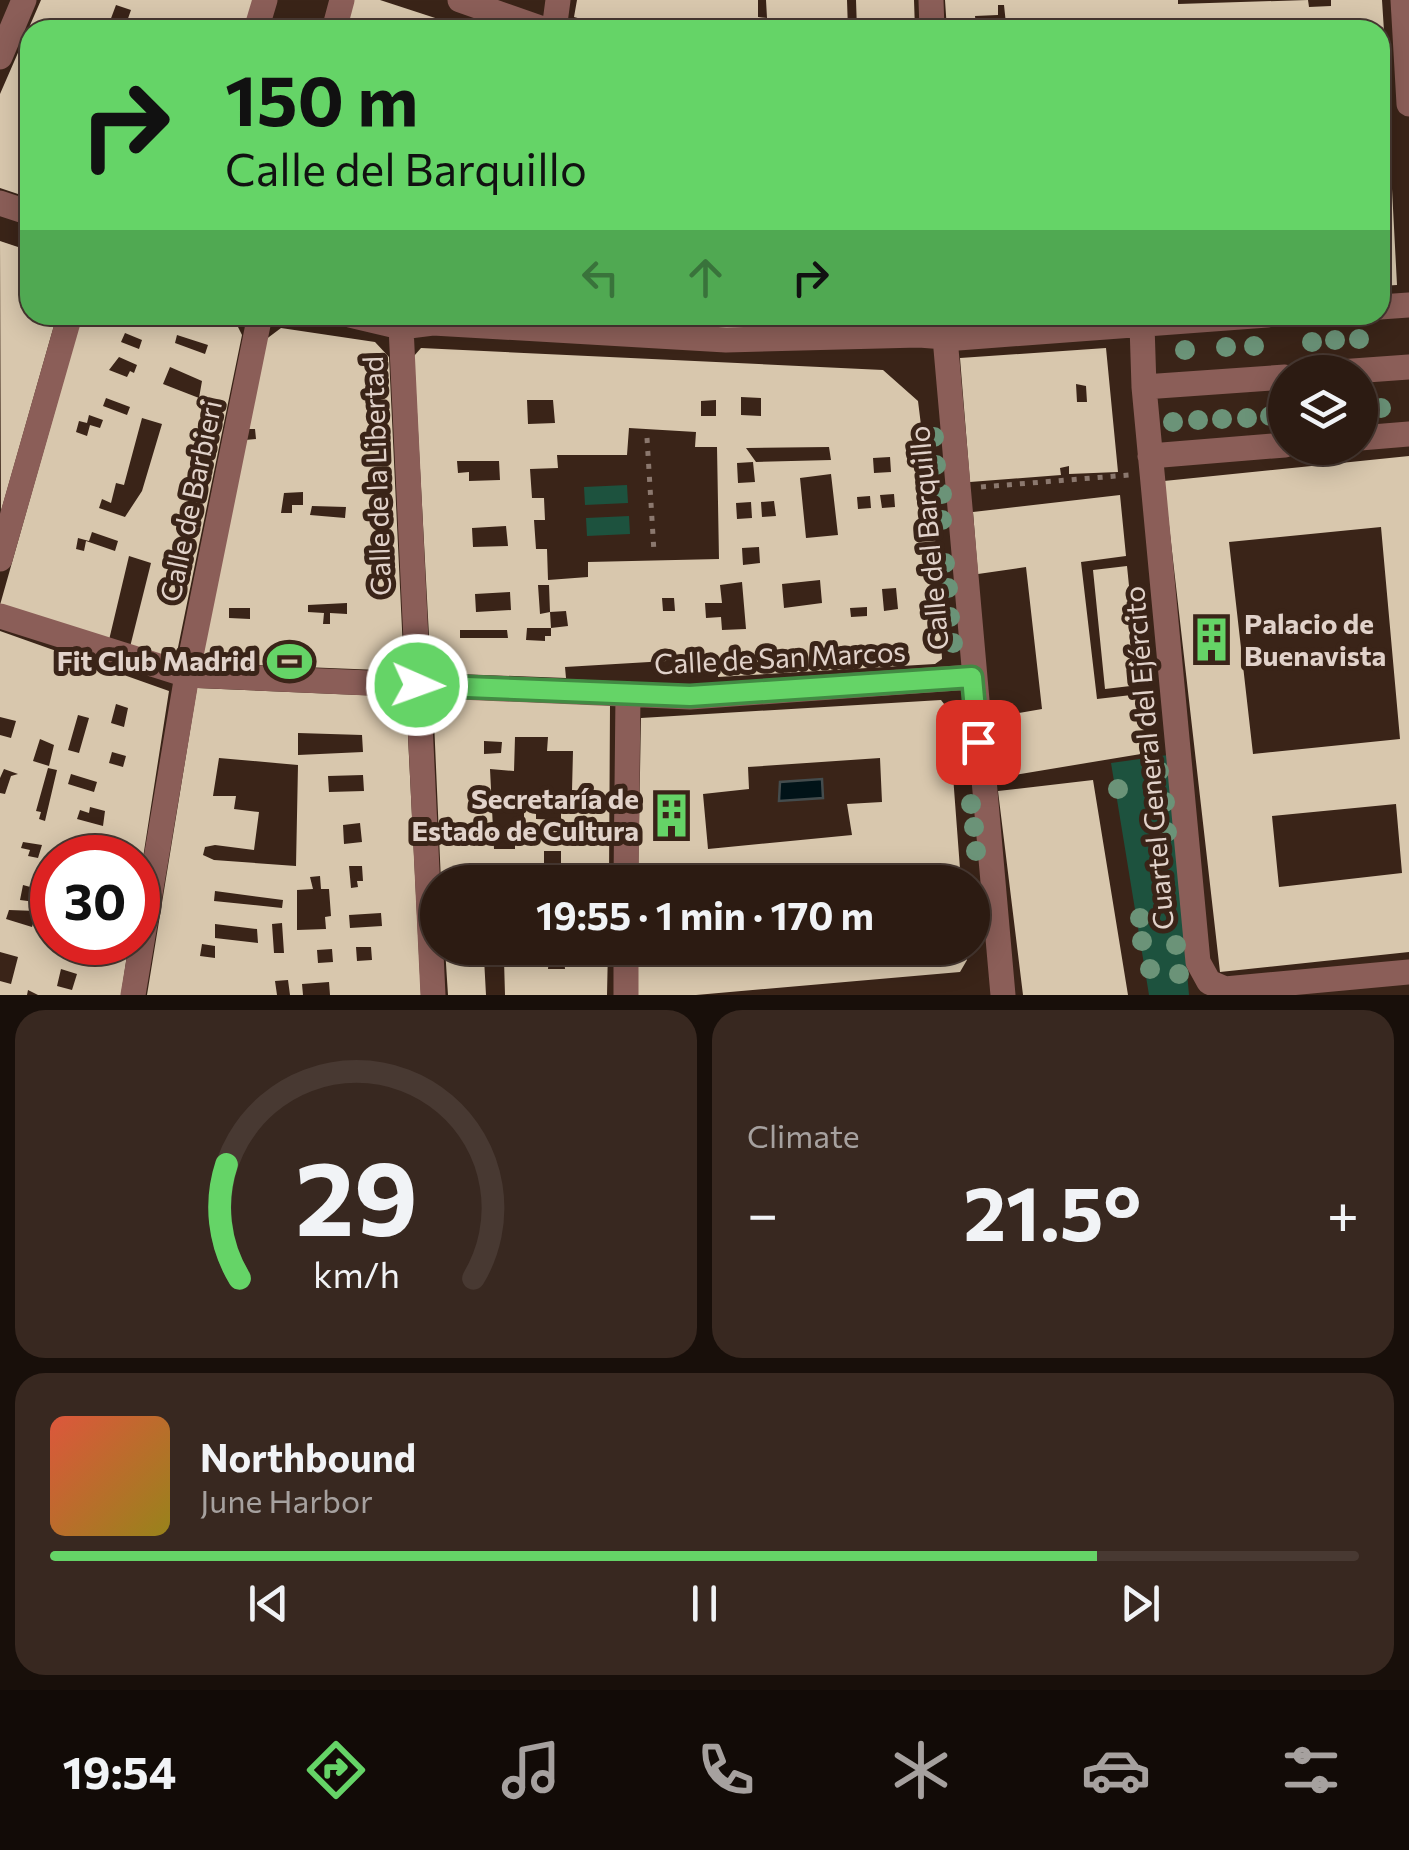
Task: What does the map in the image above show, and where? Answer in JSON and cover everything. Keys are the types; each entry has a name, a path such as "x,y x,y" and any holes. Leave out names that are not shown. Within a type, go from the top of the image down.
{"street":[{"path":"0,56 24,0"},
{"path":"460,0 517,20"},
{"path":"1404,0 1398,52 1409,104"},
{"path":"0,559 67,325"},
{"name":"Calle de Barbieri","path":"133,995 186,675 258,325"},
{"name":"Calle de la Libertad","path":"404,325 432,995"},
{"path":"616,325 679,349 944,326 1142,325"},
{"name":"Cuartel General del Ejército","path":"1142,325 1144,387 1198,962 1209,982 1225,989 1409,972"},
{"name":"Calle del Barquillo","path":"944,326 972,677 1004,995"},
{"path":"1378,369 1409,367"},
{"path":"1144,387 1268,378"},
{"path":"1378,437 1409,434"},
{"path":"1151,464 1268,447"},
{"name":"Calle de San Marcos","path":"0,616 186,675 690,696 972,677"},
{"path":"626,865 628,694"},
{"path":"626,965 626,995"}],"path":[{"path":"647,438 654,552"},
{"path":"971,488 1151,464"}],"green space":[{"path":"627,485 628,503 585,505 584,487"},
{"path":"629,516 630,534 587,536 586,518"},
{"path":"1168,755 1189,995 1149,995 1111,763"}],"shaded area":[{"path":"822,779 823,798 779,801 780,782"}],"building":[{"path":"41,0 255,0 249,20 127,20 131,10 116,5 110,20 32,20"},
{"path":"352,0 380,0 441,20 347,20"},
{"path":"577,0 758,0 758,17 767,18 766,0 847,0 848,20 585,20 574,17"},
{"path":"856,0 914,0 915,20 857,20"},
{"path":"945,0 1178,0 1178,4 1308,0 1309,7 1331,6 1331,0 1382,0 1383,20 1006,20 1004,5 998,5 998,15 946,20"},
{"path":"20,48 20,195 0,188 0,94"},
{"path":"1390,150 1397,285 1390,285"},
{"path":"0,241 20,248 20,325 54,325 1,511"},
{"path":"79,325 237,325 242,335 175,662 130,647 151,563 129,556 109,640 0,605","holes":["125,333 142,340 139,349 121,342","177,335 208,345 205,354 175,343","119,357 137,365 127,377 109,370","170,367 202,381 199,398 163,384","106,398 130,407 127,415 103,406","89,415 103,420 100,428 90,425 87,436 76,432 79,421 87,423","142,418 162,424 142,491 125,517 99,508 102,499 111,503 116,483 124,485","92,532 118,541 115,551 86,541 84,551 76,549 78,538 89,541"]},
{"path":"715,325 763,325 763,327 715,329"},
{"path":"281,328 375,342 389,357 404,671 201,663 245,440 256,439 255,429 248,429 265,340","holes":["303,492 303,505 292,505 292,513 281,513 284,493","312,506 346,507 345,518 310,515","347,603 347,614 330,613 330,624 323,624 324,613 308,612 308,605","229,608 250,608 250,619 229,618"]},
{"path":"421,348 883,370 918,401 936,546 942,659 935,664 718,677 717,658 565,667 566,678 431,673 414,356","holes":["741,397 761,398 761,416 741,415","527,400 553,400 555,423 528,424","716,400 716,416 701,416 701,401","629,428 696,432 695,447 717,447 719,559 588,562 588,577 548,580 547,549 536,549 534,520 545,520 544,498 532,498 530,469 558,468 557,455 627,455","829,447 831,460 756,462 746,448","890,457 891,472 874,473 873,458","457,461 499,461 500,480 469,481 469,472 458,473","753,462 755,482 738,483 737,463","831,474 838,535 806,538 800,478","894,494 895,507 882,508 880,495","870,496 871,508 858,509 857,497","774,501 776,516 762,517 761,502","751,502 752,518 737,519 736,503","506,526 508,546 473,547 472,528","759,547 760,563 743,565 742,548","820,580 822,603 784,608 782,584","742,582 746,629 722,630 721,617 706,618 705,603 722,603 720,585","538,585 549,585 550,612 540,614","896,588 898,609 884,611 882,589","510,592 511,610 476,612 475,594","662,598 674,598 675,611 663,611","867,607 867,616 851,617 850,608","566,611 568,626 551,628 550,612","527,628 551,628 551,636 545,636 545,641 526,640","460,630 507,630 508,638 460,638"]},
{"path":"1106,348 1118,472 1069,474 1069,466 1060,468 1061,475 970,482 960,358","holes":["1076,384 1086,386 1087,402 1077,402"]},
{"name":"Palacio de Buenavista","path":"1409,456 1409,952 1220,972 1164,481 1321,465 1378,465 1378,459","holes":["1381,527 1400,739 1253,754 1229,542","1396,804 1402,873 1279,887 1272,816"]},
{"path":"1120,495 1126,556 1081,562 1097,699 1140,694 1147,753 996,778 990,718 1042,709 1026,567 978,574 973,512"},
{"path":"1127,566 1139,685 1105,689 1093,570"},
{"path":"0,631 169,691 147,835 30,835 30,843 23,842 21,848 30,850 30,887 23,885 20,900 30,901 30,911 9,910 6,919 30,926 30,965 126,965 121,995 38,995 28,990 27,995 0,995 0,981 11,984 18,957 0,952 0,793 5,794 11,776 18,774 4,769 0,778 0,735 11,738 16,721 0,717","holes":["116,704 128,708 124,727 111,723","78,715 89,718 79,753 68,750","40,739 54,745 49,766 33,761","112,752 126,756 123,767 109,763","48,768 57,770 45,821 39,819 41,812 36,811","71,774 97,782 94,792 68,784","90,807 105,811 103,826 77,819 80,810 89,813","61,969 77,974 72,990 57,986"]},
{"path":"197,688 406,697 421,995 330,995 329,982 302,984 303,995 290,995 288,980 275,981 277,995 147,995 152,965 160,965 160,915","holes":["298,733 362,735 363,752 298,755","219,758 298,765 296,866 214,860 203,855 205,847 215,845 254,850 259,812 234,809 236,796 213,796","363,775 364,791 329,792 328,776","360,823 362,842 344,844 343,825","349,866 362,866 363,881 357,881 358,887 351,888","320,876 321,889 329,889 331,916 325,917 326,929 297,930 297,890 313,889 310,877","215,891 283,900 282,908 214,901","381,913 382,926 350,928 349,915","282,923 284,953 274,953 272,924","215,924 257,929 258,943 215,938","202,944 215,946 215,958 200,956","356,947 371,947 372,960 357,961","332,949 333,962 318,963 317,950"]},
{"path":"433,698 610,705 609,865 440,865","holes":["515,737 548,737 547,751 573,751 572,791 515,791 515,808 524,808 524,819 515,818 515,849 494,849 490,769 514,771","484,741 502,742 501,753 484,754","536,808 561,808 561,820 536,819","544,851 561,851 561,864 544,864"]},
{"path":"941,700 948,709 960,865 638,865 641,718","holes":["880,758 882,802 847,804 852,835 708,849 703,794 749,789 748,767"]},
{"path":"1093,780 1128,995 1023,995 998,791"},
{"path":"446,965 484,965 486,995 448,995"},
{"path":"504,965 565,969 565,965 608,965 607,995 505,995"},
{"path":"637,965 964,965 960,972 696,995 636,995"}],"place":[{"name":"Palacio de Buenavista","path":"1211,640"},
{"name":"Fit Club Madrid","path":"289,661"},
{"name":"Secretaría de Estado de Cultura","path":"672,815"}],"route":[{"path":"417,685 690,696 972,677 978,742"}]}
